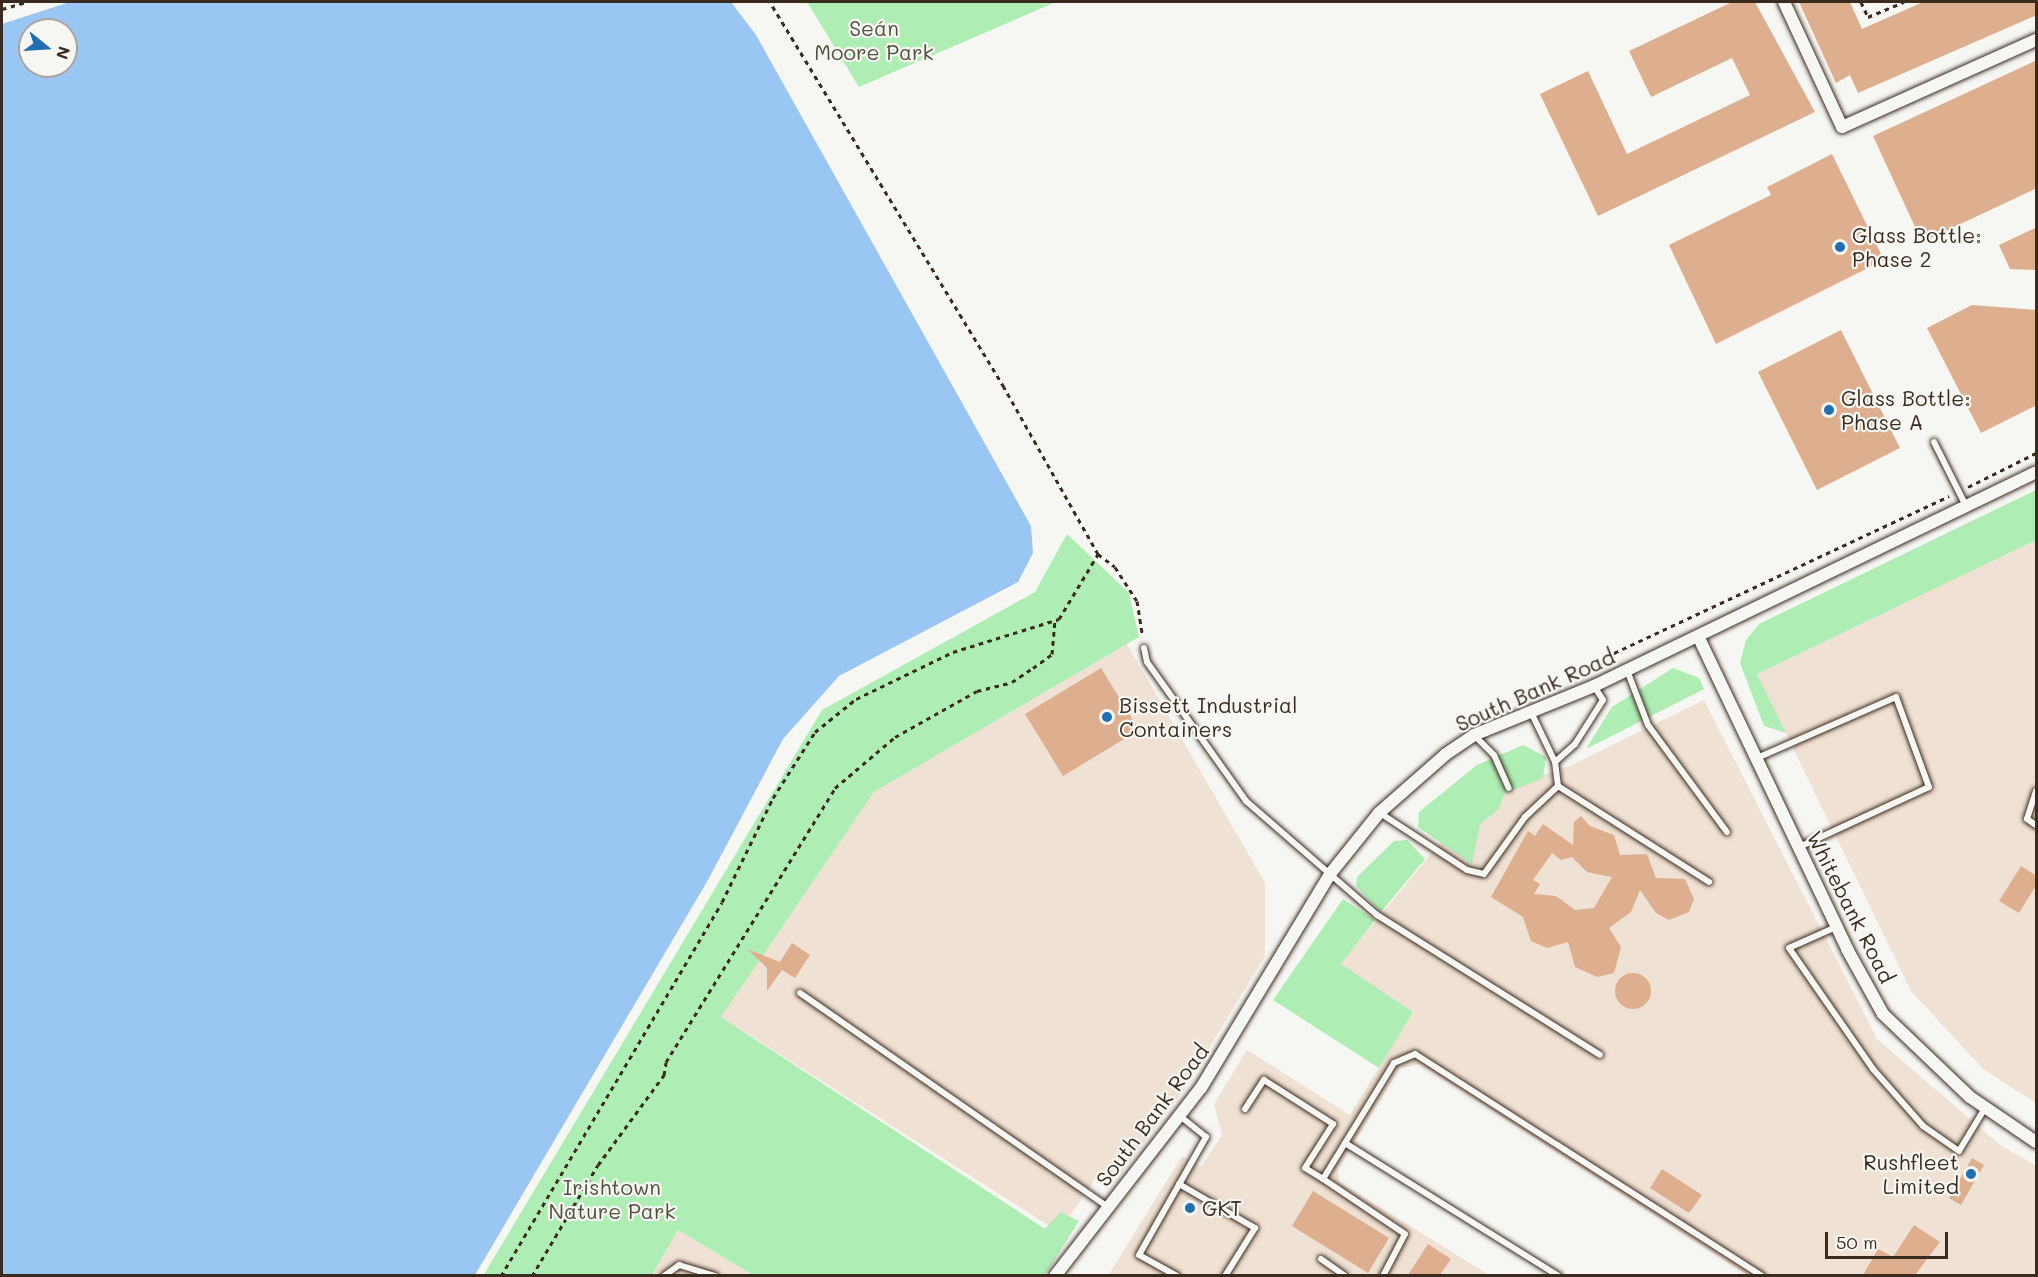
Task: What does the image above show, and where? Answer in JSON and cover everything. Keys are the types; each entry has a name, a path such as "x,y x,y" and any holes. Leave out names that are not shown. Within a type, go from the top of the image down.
{"street":[{"path":"1784,2 1842,127 2037,40"},
{"name":"South Bank Road","path":"1055,1275 1179,1115 1330,874 1379,813 1474,735 1530,710 1594,686 2037,472"},
{"name":"Whitebank Road","path":"1698,636 1837,927 1883,1014 1924,1058 1984,1108 2037,1143"}],"lane":[{"path":"1934,442 1967,506"},
{"path":"1144,648 1147,662 1246,801 1377,915 1600,1055"},
{"path":"1627,670 1648,725 1727,832"},
{"path":"1554,762 1575,744 1603,700 1594,686"},
{"path":"1757,758 1896,697 1929,788 1799,847"},
{"path":"1530,710 1554,762 1558,786 1709,882"},
{"path":"1474,735 1494,755 1509,788"},
{"path":"1379,813 1467,870 1484,873 1525,817 1558,786"},
{"path":"2037,790 2027,819 2037,825"},
{"path":"1837,927 1789,948 1873,1069 1923,1126 1959,1151 1984,1108"},
{"path":"800,993 1107,1206"},
{"path":"1323,1179 1394,1063 1415,1054 1761,1275"},
{"path":"1245,1109 1264,1080 1333,1124 1305,1168 1405,1234 1383,1275"},
{"path":"1177,1275 1139,1255 1206,1137 1179,1115"},
{"path":"1345,1143 1559,1275"},
{"path":"1179,1184 1255,1228 1224,1275"},
{"path":"1321,1259 1345,1275"},
{"path":"664,1275 679,1265 715,1275"}],"path":[{"path":"2,9 27,2"},
{"path":"770,2 1004,387 1098,554 1115,567 1137,601 1144,648"},
{"path":"1861,2 1868,17 1904,2"},
{"path":"1607,679 1614,653 2037,453"},
{"path":"501,1275 722,903 773,798 815,732 856,699 953,651 1054,620 1070,608 1098,554"},
{"path":"532,1275 598,1165 664,1075 666,1062 835,788 895,737 1043,661 1052,654 1054,620"}],"shaded area":[{"path":"2036,540 2036,1103 1983,1069 1911,991 1757,674"},
{"path":"1127,644 1265,883 1265,956 1184,1089 1117,1177 1097,1176 1059,1232 721,1017 874,792"},
{"path":"1704,700 1877,1039 2000,1145 2036,1166 2036,1275 1747,1275 1420,1064 1400,1068 1338,1169 1339,1182 1489,1275 1108,1276 1182,1156 1201,1167 1222,1135 1214,1104 1247,1050 1350,1115 1413,1012 1340,964 1459,820 1527,781 1570,766"},
{"path":"678,1230 753,1275 652,1276"}],"green space":[{"name":"Seán Moore Park","path":"807,2 1056,2 859,87"},
{"path":"2036,490 2036,540 1757,674 1786,733 1764,726 1740,663 1746,640 1759,624"},
{"name":"Irishtown Nature Park","path":"1067,534 1129,593 1139,637 874,792 721,1017 1045,1229 1061,1212 1079,1221 1045,1275 753,1275 678,1230 652,1275 483,1276 822,710 1035,592"},
{"path":"1673,668 1699,678 1704,689 1586,749 1612,707"},
{"path":"1523,745 1546,757 1543,778 1504,794 1499,809 1480,824 1472,864 1418,827 1419,812 1477,765"},
{"path":"1407,840 1425,859 1381,912 1356,886 1357,877 1394,841"},
{"path":"1343,899 1375,920 1341,964 1413,1012 1379,1068 1273,1000"}],"water":[{"path":"70,2 731,2 756,35 1031,526 1033,553 1018,582 839,676 783,739 708,880 475,1275 2,1275 2,24 18,19 18,78 78,78 78,18 21,18"}],"building":[{"path":"1732,2 1755,2 1815,112 1598,216 1540,94 1588,71 1627,154 1750,95 1732,58 1651,97 1629,51"},
{"path":"1799,2 1850,2 1862,29 1923,2 2037,2 2037,15 1858,93 1850,75 1836,83"},
{"path":"2037,60 2037,188 1922,242 1873,136"},
{"path":"1832,154 1884,260 1716,344 1669,245 1771,195 1767,187"},
{"path":"2037,227 2037,270 2010,269 1999,245"},
{"name":"Glass Bottle: Phase A","path":"1972,305 2037,310 2037,405 1981,433 1927,328"},
{"name":"Glass Bottle: Phase A","path":"1841,330 1900,448 1817,490 1758,372"},
{"path":"1101,668 1139,730 1063,776 1025,714"},
{"path":"1581,816 1590,826 1614,835 1620,855 1647,854 1656,878 1685,879 1694,899 1689,912 1669,920 1656,913 1640,890 1631,912 1609,928 1621,947 1614,973 1597,977 1575,967 1568,942 1547,948 1531,941 1523,917 1491,897 1528,831 1535,836 1543,824 1573,845 1574,822","holes":["1552,853 1561,860 1572,857 1587,872 1612,877 1594,908 1575,910 1556,896 1534,894 1540,884 1533,880"]},
{"path":"2021,866 2037,876 2037,884 2019,913 1999,901"},
{"path":"792,943 810,955 795,978 782,970 767,991 767,968 747,949 780,962"},
{"path":"1633,973 1645,979 1651,991 1645,1003 1633,1009 1621,1003 1615,991 1621,979"},
{"path":"1972,1158 1984,1165 1961,1205 1949,1198"},
{"path":"1662,1169 1702,1195 1689,1213 1650,1188"},
{"path":"1313,1191 1389,1238 1368,1273 1292,1226"},
{"path":"1914,1225 1940,1242 1915,1275 1863,1275 1878,1249 1893,1257"},
{"path":"1428,1244 1451,1259 1440,1275 1408,1275"}],"place":[{"name":"Glass Bottle: Phase 2","path":"1840,247"},
{"name":"Glass Bottle: Phase A","path":"1829,410"},
{"name":"Bissett Industrial Containers","path":"1107,717"},
{"name":"Rushfleet Limited","path":"1971,1174"},
{"name":"GKT","path":"1190,1208"}]}
